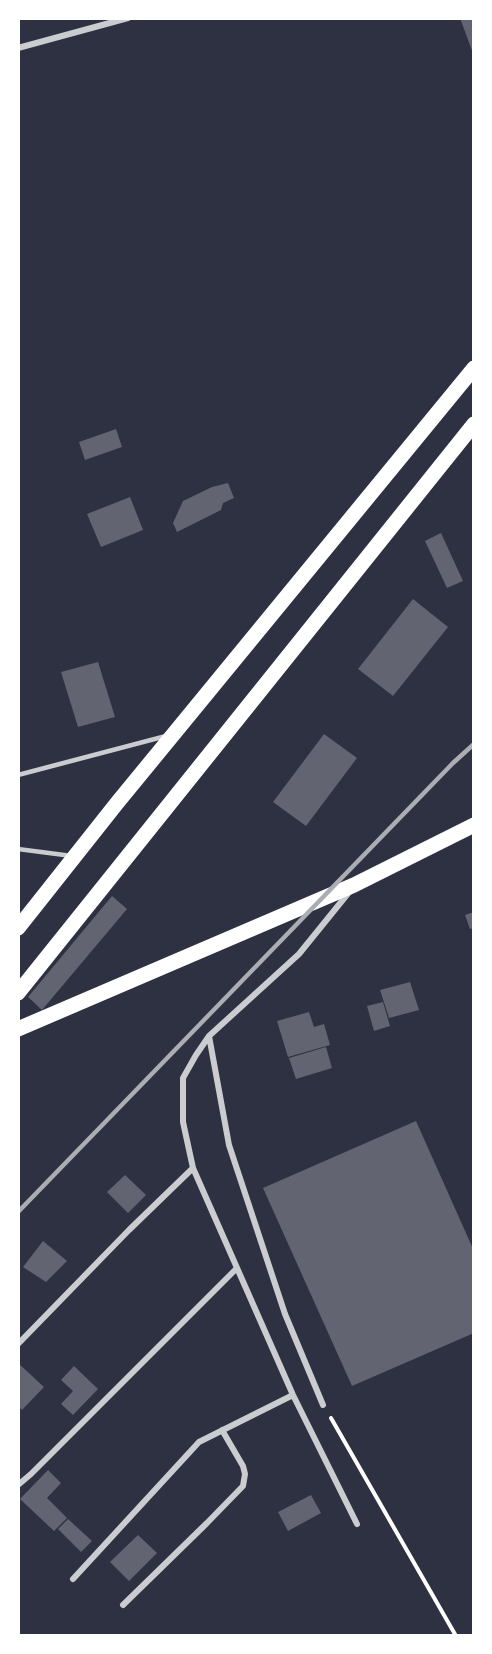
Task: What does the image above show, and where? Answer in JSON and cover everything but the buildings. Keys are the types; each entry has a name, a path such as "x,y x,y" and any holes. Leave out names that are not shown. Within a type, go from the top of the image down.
{"main road":[{"path":"18,928 474,368"},
{"path":"18,993 474,424"},
{"path":"18,1028 354,885 474,825"}],"street":[{"path":"18,48 129,18"},
{"path":"354,885 299,954 209,1036 183,1078 183,1122 193,1168 293,1395 357,1524"},
{"path":"209,1036 229,1145 285,1314 323,1405"},
{"path":"18,1344 193,1168"},
{"path":"18,1485 32,1474 237,1268"},
{"path":"73,1579 199,1442 293,1395"},
{"path":"123,1605 243,1486 245,1474 243,1466 222,1430"}],"lane":[{"path":"18,775 174,734"},
{"path":"18,849 75,856"}],"path":[{"path":"323,1405 456,1636"}],"railway":[{"path":"18,1212 474,744"}]}
